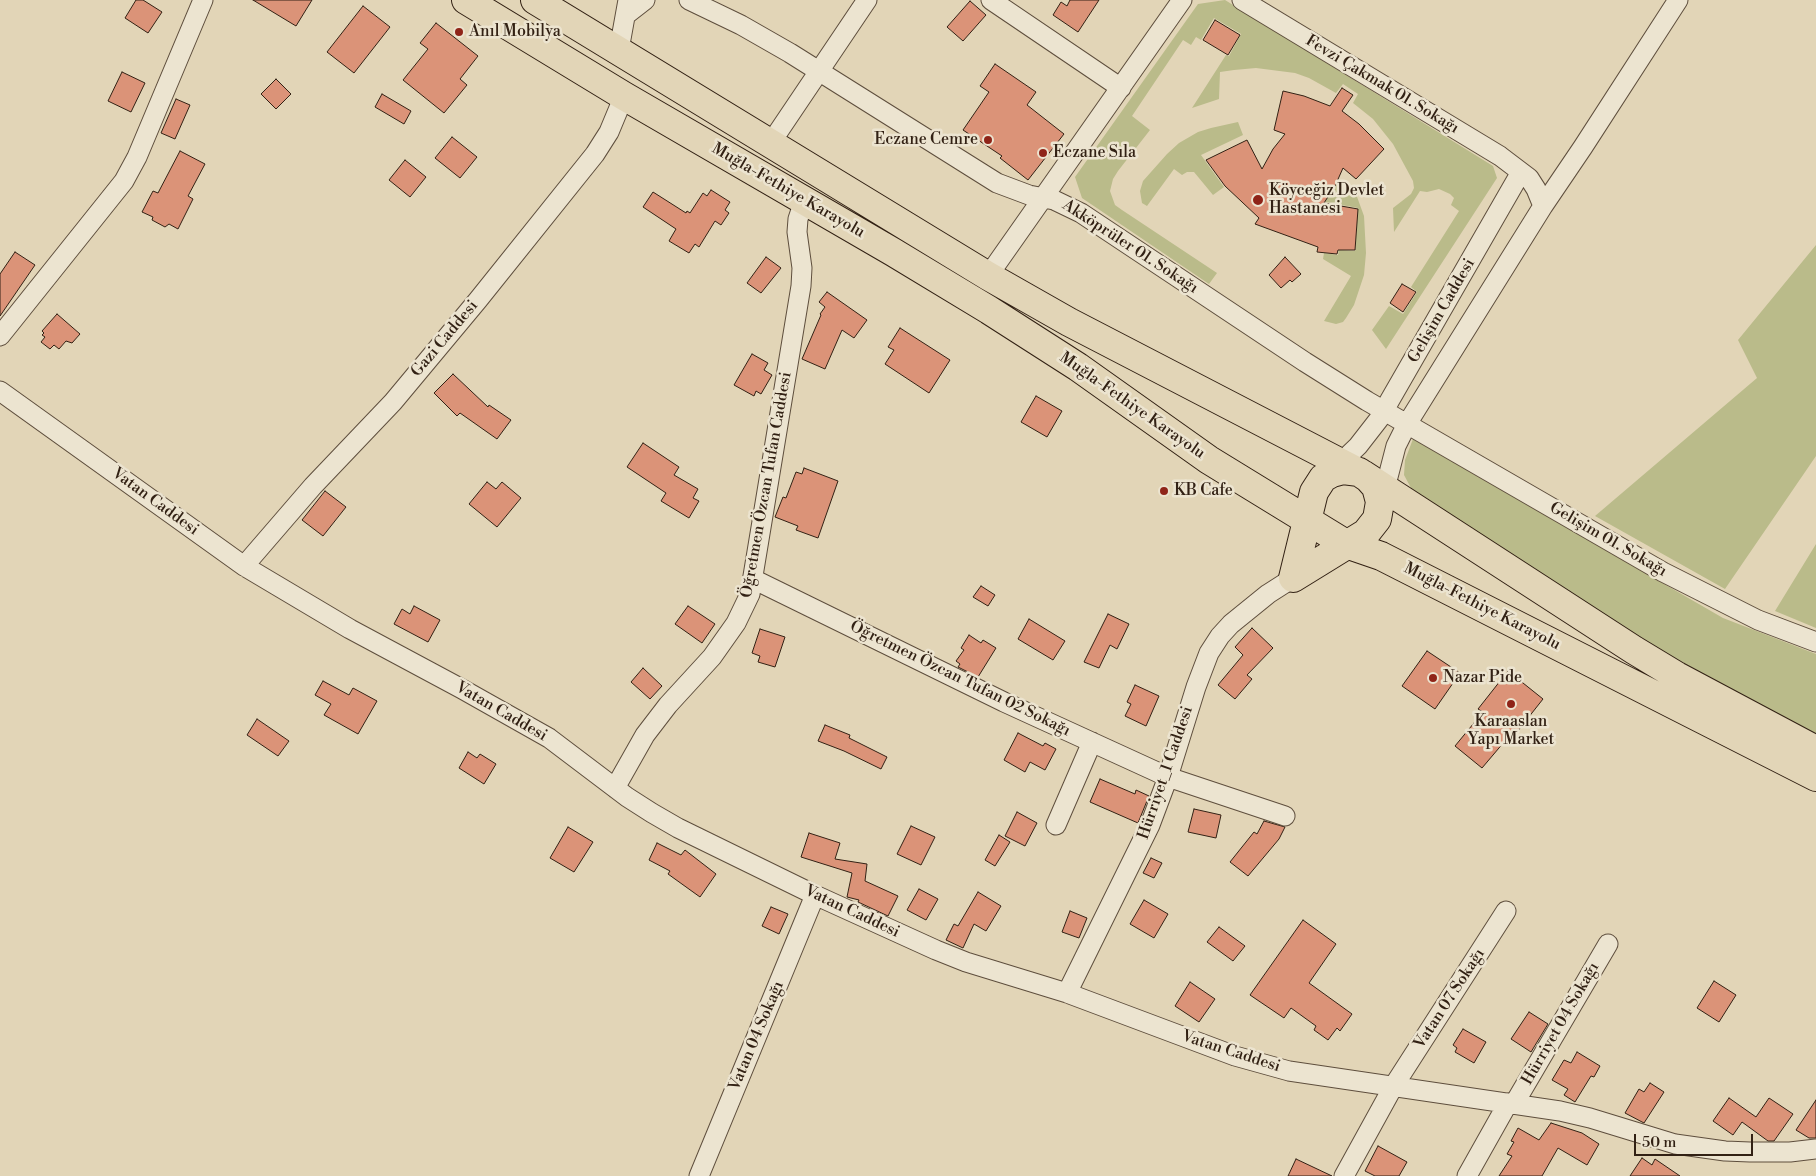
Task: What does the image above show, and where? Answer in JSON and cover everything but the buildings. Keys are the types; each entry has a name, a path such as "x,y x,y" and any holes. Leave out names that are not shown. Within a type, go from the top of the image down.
{"highway":[{"name":"Muğla-Fethiye Karayolu","path":"466,0 624,96 893,252 1040,342 1208,460 1381,556 1816,777"},
{"name":"Muğla-Fethiye Karayolu","path":"535,0 988,276 1360,482 1648,659 1816,750"},
{"path":"1293,578 1331,527 1374,524 1360,482 1316,487 1331,527"},
{"path":"1293,578 1331,527"}],"street":[{"path":"0,336 124,181 203,0"},
{"path":"619,50 627,7 645,0"},
{"name":"Akköprüler 01. Sokağı","path":"689,0 757,34 997,183 1029,195 1044,197 1068,205 1305,362 1407,424"},
{"path":"770,144 866,0"},
{"path":"991,0 1120,88"},
{"path":"988,276 1182,0"},
{"name":"Fevzi Çakmak 01. Sokağı","path":"1242,0 1500,156 1521,172"},
{"name":"Gelişim Caddesi","path":"1360,482 1396,446 1407,424 1542,206 1583,147 1678,0"},
{"name":"Gazi Caddesi","path":"244,566 313,486 393,402 503,270 595,154 609,132 624,96"},
{"path":"1521,172 1529,178 1536,189 1542,206"},
{"name":"Gelişim Caddesi","path":"1360,482 1369,433 1384,411 1521,172"},
{"name":"Öğretmen Özcan Tufan Caddesi","path":"615,788 645,735 668,705 712,657 736,623 750,594 801,286 802,268 797,232 798,219 804,201"},
{"name":"Vatan Caddesi","path":"0,391 244,566 350,629 541,734 627,798 678,828 815,895 890,930 966,962 1067,994 1264,1065 1289,1071 1560,1111 1590,1118 1675,1144 1725,1151 1750,1152 1816,1149"},
{"name":"Gelişim 01. Sokağı","path":"1407,424 1671,577 1758,620 1816,642"},
{"name":"Hürriyet_1 Caddesi","path":"1067,994 1141,846 1168,777 1196,687 1213,648 1226,630 1247,610 1293,578"},
{"name":"Öğretmen Özcan Tufan 02 Sokağı","path":"753,579 1004,702 1168,777 1284,816"},
{"path":"1056,825 1092,742"},
{"name":"Vatan 04 Sokağı","path":"699,1176 815,895"},
{"name":"Vatan 07 Sokağı","path":"1344,1176 1393,1087 1506,911"},
{"name":"Hürriyet 04 Sokağı","path":"1467,1176 1608,944"}],"green space":[{"path":"1225,0 1493,166 1497,178 1386,349 1372,330 1389,306 1403,314 1417,292 1411,287 1459,211 1451,205 1454,198 1439,189 1427,192 1420,191 1394,232 1393,208 1411,194 1414,188 1413,181 1393,144 1373,119 1353,103 1358,94 1343,84 1336,93 1309,78 1295,73 1256,68 1220,72 1219,99 1192,108 1226,55 1229,56 1241,34 1214,18 1201,40 1196,37 1191,45 1183,40 1132,116 1150,130 1118,171 1113,179 1110,191 1115,205 1217,273 1209,284 1082,198 1075,177 1198,4"},
{"path":"1238,122 1243,135 1201,155 1224,187 1213,195 1194,172 1187,172 1182,175 1174,169 1147,206 1142,203 1140,191 1143,181 1179,143 1198,132"},
{"path":"1337,184 1341,184 1345,189 1356,194 1364,216 1366,253 1364,275 1354,305 1343,322 1336,324 1324,321 1351,276 1323,259 1324,253 1338,255 1339,250 1355,251 1358,208 1321,201 1326,194 1333,191"},
{"path":"1816,245 1816,456 1725,589 1595,516 1757,378 1738,340"},
{"path":"1413,439 1723,618 1816,654 1816,736 1674,659 1421,497 1411,488 1404,475 1405,460"},
{"path":"1816,544 1816,628 1775,611"}],"place":[{"name":"Anıl Mobilya","path":"459,32"},
{"name":"Eczane Cemre","path":"988,140"},
{"name":"Eczane Sıla","path":"1043,153"},
{"name":"Köyceğiz Devlet Hastanesi","path":"1258,200"},
{"name":"KB Cafe","path":"1164,491"},
{"name":"Nazar Pide","path":"1433,678"},
{"name":"Karaaslan Yapı Market","path":"1511,704"}]}
